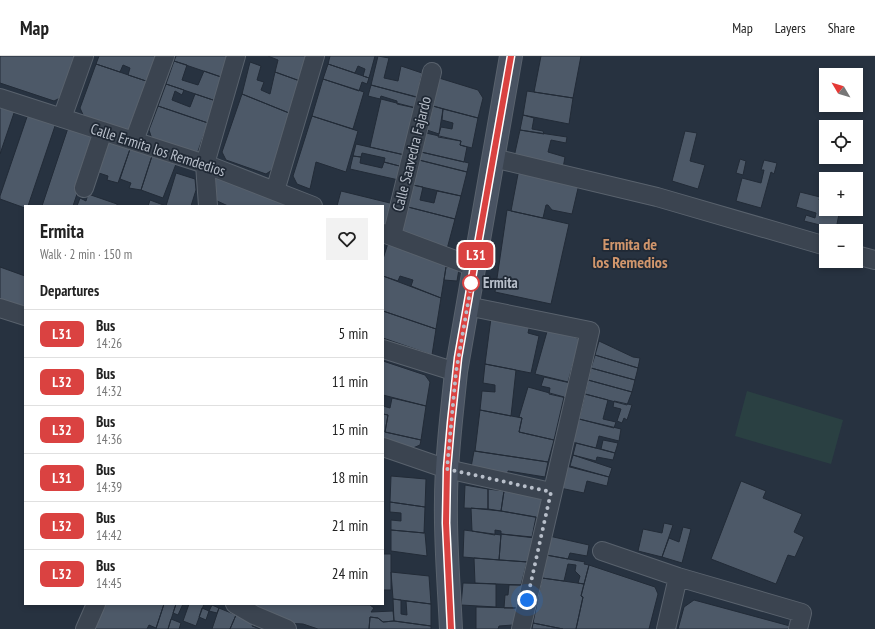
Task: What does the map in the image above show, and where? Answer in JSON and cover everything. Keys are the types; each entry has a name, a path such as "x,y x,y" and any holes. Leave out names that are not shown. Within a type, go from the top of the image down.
{"main road":[{"path":"451,629 446,523 447,469 456,372 511,56"}],"street":[{"path":"62,118 84,56"},
{"path":"134,141 165,56"},
{"path":"208,205 205,164 236,56"},
{"path":"275,191 315,56"},
{"name":"Calle Saavedra Fajardo","path":"388,234 432,72"},
{"name":"Calle Ermita los Remdedios","path":"0,98 205,164 275,191 306,205"},
{"path":"84,188 103,131"},
{"path":"493,158 657,197 819,244"},
{"path":"388,234 474,267"},
{"path":"863,257 875,260"},
{"path":"467,306 590,331 551,492 521,629"},
{"path":"0,308 24,316"},
{"path":"384,349 456,372"},
{"path":"384,447 447,469 551,492"},
{"path":"602,551 800,621"},
{"path":"666,629 678,577"},
{"path":"85,629 96,605"},
{"path":"237,605 254,615 287,629"}],"green space":[{"path":"747,391 843,420 831,464 735,436"}],"building":[{"path":"0,56 79,56 64,96 54,101 0,83"},
{"path":"99,56 162,56 152,83 128,75 130,68 123,65 120,72 96,64"},
{"path":"176,56 232,56 224,78 174,61"},
{"path":"268,56 306,56 300,81 275,72 278,60"},
{"path":"330,56 375,56 369,78 363,76 365,69 358,66 355,73 328,64"},
{"path":"378,56 389,58 384,78 398,81 401,66 422,73 417,97 371,85"},
{"path":"541,56 581,56 573,98 534,92"},
{"path":"174,61 187,65 182,80 198,85 204,71 224,78 216,101 166,84"},
{"path":"250,62 261,66 257,80 264,82 261,90 270,94 275,72 300,81 289,113 242,94"},
{"path":"96,64 152,83 128,132 84,117 80,108"},
{"path":"328,64 369,78 367,84 362,82 359,91 323,79"},
{"path":"439,78 478,90 483,98 478,118 433,106"},
{"path":"323,79 364,92 353,129 312,116"},
{"path":"166,84 184,90 182,95 175,91 172,100 190,107 195,94 216,101 208,123 158,106"},
{"path":"371,85 423,99 420,109 397,104 397,101 381,96 380,99 368,96"},
{"path":"527,91 573,98 569,124 523,115"},
{"path":"242,94 289,113 272,170 266,174 226,160 222,152"},
{"path":"381,99 420,109 409,156 370,147"},
{"path":"0,105 15,110 0,154"},
{"path":"158,106 208,123 197,154 152,139 149,130"},
{"path":"433,106 443,109 439,134 427,130"},
{"path":"443,109 478,118 472,148 460,145 461,141 438,137 441,127 452,129 453,123 442,120"},
{"path":"28,114 56,123 28,205 24,205 24,208 0,199"},
{"path":"523,115 534,118 532,129 543,131 544,134 520,130"},
{"path":"312,116 358,131 346,172 316,162 310,189 297,184 293,176"},
{"path":"68,128 96,137 73,205 42,205"},
{"path":"520,130 567,137 566,143 551,140 548,152 565,157 563,168 514,157"},
{"path":"685,131 697,133 690,161 705,165 698,189 672,181"},
{"path":"426,133 461,141 460,145 467,147 464,162 421,152"},
{"path":"107,141 130,149 118,183 107,180 108,176 96,172"},
{"path":"356,144 409,156 407,168 384,162 385,158 362,153 361,157 353,156"},
{"path":"130,149 152,156 141,190 129,188 131,183 120,179"},
{"path":"421,152 469,163 467,172 419,160"},
{"path":"152,156 176,164 163,198 141,190"},
{"path":"353,156 361,157 360,163 382,168 384,162 407,168 403,181 350,169"},
{"path":"740,159 746,161 743,175 736,173"},
{"path":"419,160 467,172 461,196 413,185"},
{"path":"764,160 777,163 774,174 771,172 761,208 736,201 742,178 761,183 764,170 761,170"},
{"path":"525,170 579,184 572,214 552,210 548,205 546,205 543,218 511,211 518,174"},
{"path":"176,173 195,179 196,190 191,205 166,205"},
{"path":"215,177 287,205 226,205 215,200"},
{"path":"413,185 423,187 420,200 434,203 437,191 461,196 455,219 408,207"},
{"path":"341,191 398,205 392,229 384,226 384,205 337,205"},
{"path":"800,192 819,197 819,216 839,216 837,224 819,225 804,221 806,215 815,218 816,213 796,207"},
{"path":"88,194 117,205 77,205 80,198 86,201"},
{"path":"150,200 163,205 148,205"},
{"path":"408,207 455,219 447,249 402,232"},
{"path":"507,210 569,224 551,304 495,292"},
{"path":"388,243 443,261 446,267 441,298 411,286 413,280 400,276 398,281 384,276 384,256"},
{"path":"0,267 24,276 24,310 0,302"},
{"path":"446,267 459,269 457,281 444,280"},
{"path":"384,276 441,298 436,329 384,311"},
{"path":"384,311 436,329 432,355 384,338"},
{"path":"491,318 530,324 528,333 539,336 531,373 485,364"},
{"path":"548,328 580,339 568,382 535,374"},
{"path":"599,341 633,357 640,358 638,368 595,355"},
{"path":"595,355 638,368 635,380 591,368"},
{"path":"384,361 425,375 430,382 426,406 384,395"},
{"path":"485,364 516,370 511,416 480,410 482,391 495,392 495,385 483,383"},
{"path":"591,368 635,380 632,392 588,380"},
{"path":"544,377 575,384 571,399 549,394 550,388 541,386"},
{"path":"588,380 632,392 627,405 585,394"},
{"path":"528,387 564,397 554,440 519,432 522,418 519,417"},
{"path":"585,394 608,400 603,419 616,422 614,428 579,419"},
{"path":"392,398 426,406 421,440 385,432 388,415 384,414 384,406 390,408"},
{"path":"614,401 632,405 627,420 624,418 622,423 617,421 621,409 613,407"},
{"path":"480,410 522,418 519,432 554,440 548,462 475,451"},
{"path":"384,414 388,415 385,432 421,440 420,445 413,448 384,439"},
{"path":"579,419 621,429 619,441 599,436 596,448 572,442"},
{"path":"603,440 618,443 615,453 601,449"},
{"path":"576,443 615,453 613,460 597,457 596,461 573,455"},
{"path":"474,451 548,462 545,477 508,471 507,478 470,473"},
{"path":"573,455 612,468 609,477 570,466"},
{"path":"566,466 609,477 607,486 587,481 584,493 560,488"},
{"path":"391,476 426,479 425,507 390,502"},
{"path":"741,481 766,491 763,498 802,514 794,532 804,537 795,557 788,555 776,584 711,559"},
{"path":"465,485 488,489 488,509 464,508"},
{"path":"488,489 504,491 501,511 488,509"},
{"path":"504,491 543,497 540,518 501,511"},
{"path":"390,502 425,507 424,533 391,530 391,520 401,521 401,513 390,512"},
{"path":"471,508 536,517 532,537 501,534 501,531 495,530 495,535 472,531"},
{"path":"664,523 673,525 662,557 638,551 643,529 662,533"},
{"path":"683,527 691,529 682,563 662,557 669,538 679,542"},
{"path":"391,530 425,533 427,556 391,551"},
{"path":"464,530 501,535 499,560 463,557"},
{"path":"501,534 535,538 529,562 499,560"},
{"path":"549,536 589,545 587,556 570,553 568,559 546,555"},
{"path":"384,554 391,554 391,590 384,590"},
{"path":"546,555 585,562 584,564 589,565 584,584 578,583 580,576 575,571 576,565 568,564 564,581 542,578"},
{"path":"474,558 527,562 521,585 475,583"},
{"path":"589,565 655,587 658,594 649,629 576,629 583,597 581,596"},
{"path":"391,572 429,576 431,604 393,599"},
{"path":"542,578 584,584 581,596 583,597 576,629 563,629 533,623"},
{"path":"463,583 496,584 496,607 461,605"},
{"path":"509,585 523,585 524,594 519,594 517,608 504,608 505,595 508,595"},
{"path":"393,599 401,600 401,614 407,615 406,601 431,604 431,626 394,621"},
{"path":"694,600 790,626 789,629 678,629 684,607"},
{"path":"104,605 164,605 156,628 149,625 147,629 93,629"},
{"path":"164,605 176,605 168,629 156,629"},
{"path":"176,605 183,605 178,615 173,613"},
{"path":"189,605 204,605 196,626 183,621"},
{"path":"212,605 219,608 217,613 209,611"},
{"path":"253,605 370,605 374,608 371,612 393,611 394,621 383,622 378,618 370,617 369,629 318,629 303,624 284,623"},
{"path":"476,607 517,608 513,625 499,626 498,629 476,629"},
{"path":"202,608 209,611 206,620 199,617"},
{"path":"219,608 236,615 230,629 212,629"},
{"path":"236,615 254,621 252,626 260,629 230,629"},
{"path":"370,617 378,618 383,622 394,621 431,626 431,629 369,629"},
{"path":"171,619 181,623 179,629 168,629"},
{"path":"533,623 563,629 532,629"}],"bus line":[{"name":"L31","path":"451,629 446,498 447,469 456,372 511,56"}],"place":[{"name":"Ermita","path":"471,283"}],"district":[{"name":"Ermita de los Remedios","path":"630,253"}],"route":[{"path":"471,283 472,280 456,372 447,469 551,492 527,600"}]}
